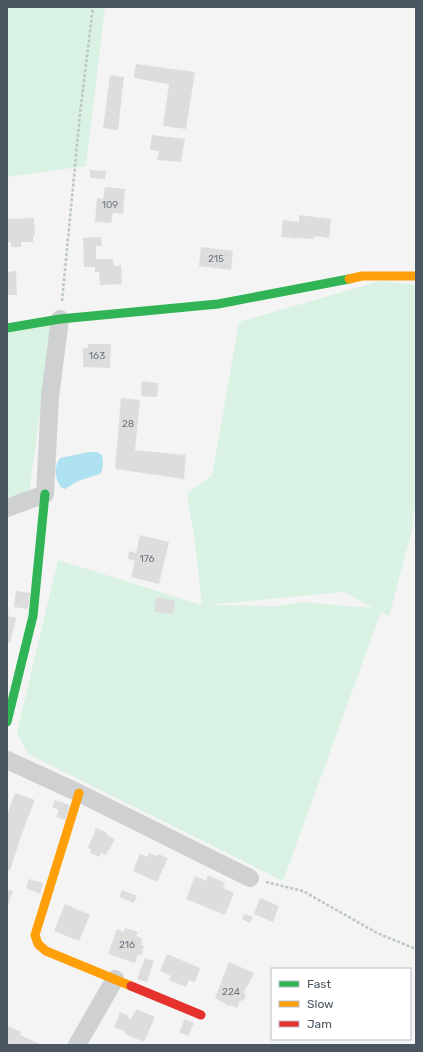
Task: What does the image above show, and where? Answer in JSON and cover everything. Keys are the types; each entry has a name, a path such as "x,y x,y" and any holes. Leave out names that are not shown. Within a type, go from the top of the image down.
{"street":[{"path":"7,328 60,319 218,304 362,276 416,276"},
{"path":"7,722 33,616 45,494 50,397 60,319"},
{"path":"7,508 45,494"},
{"path":"7,760 80,793 250,878"},
{"path":"80,793 35,935 38,944 46,950 201,1015"},
{"path":"77,1045 115,979"}],"path":[{"path":"60,319 80,114 93,7"},
{"path":"250,878 303,891 376,933 416,949"}],"green space":[{"path":"7,7 105,7 86,166 7,177"},
{"path":"380,281 416,285 416,503 412,522 414,523 389,616 381,612 283,881 28,754 17,732 58,560 202,605 194,534 188,503 188,492 212,476 239,322","holes":["344,592 373,608 301,602 277,606 208,605"]},
{"path":"52,321 29,495 7,497 7,330"}],"water":[{"path":"89,452 97,452 102,455 103,467 100,474 78,481 65,489 62,488 56,478 56,466 60,458"}],"building":[{"path":"136,64 195,72 186,129 163,126 169,84 134,78"},
{"path":"110,75 124,77 118,130 103,128"},
{"path":"152,135 185,139 181,162 157,160 159,151 150,150"},
{"path":"90,170 106,171 105,179 90,178"},
{"path":"105,187 125,189 123,214 113,213 111,223 95,222 97,198 103,199"},
{"path":"299,215 331,219 329,238 314,236 313,239 281,237 283,220 299,222"},
{"path":"34,218 35,236 33,236 33,242 21,242 21,247 11,247 11,242 7,243 7,219"},
{"path":"101,237 102,246 96,246 96,259 113,259 114,266 121,265 122,284 100,285 99,272 95,272 95,267 84,267 83,238"},
{"path":"201,247 233,251 231,270 199,266"},
{"path":"16,271 17,295 7,295 7,272"},
{"path":"88,344 111,344 110,368 83,367 83,348 88,348"},
{"path":"142,381 158,383 157,397 141,396"},
{"path":"121,398 140,400 135,450 186,455 184,479 115,469"},
{"path":"140,535 169,542 159,584 131,577 135,561 128,559 129,551 136,553"},
{"path":"16,591 30,593 28,609 14,607"},
{"path":"156,597 175,600 173,614 154,612"},
{"path":"7,612 9,612 8,616 16,618 10,643 7,643"},
{"path":"15,793 35,800 21,836 10,871 7,870 7,813"},
{"path":"55,800 70,805 65,820 56,817 59,810 52,807"},
{"path":"96,828 106,832 108,836 115,839 106,855 101,853 100,857 90,853 91,849 88,848"},
{"path":"149,853 157,856 158,854 168,858 157,882 133,871 140,854 148,857"},
{"path":"208,875 225,883 223,888 234,893 225,915 186,899 195,876 206,881"},
{"path":"29,879 43,883 40,894 26,888"},
{"path":"7,889 13,891 7,908"},
{"path":"122,890 137,896 134,903 119,897"},
{"path":"260,898 279,906 273,922 254,914"},
{"path":"65,904 90,915 79,941 54,931"},
{"path":"244,914 253,917 250,923 242,919"},
{"path":"125,928 138,932 136,936 141,938 141,945 144,946 142,955 138,954 135,963 108,954 117,929 124,932"},
{"path":"167,954 200,968 195,982 189,980 186,987 169,980 171,976 160,971"},
{"path":"145,958 154,961 147,982 137,979"},
{"path":"229,962 254,973 244,993 246,997 244,1000 240,1001 237,1008 230,1005 229,1006 215,998"},
{"path":"136,1009 155,1017 144,1042 125,1034 126,1032 114,1027 120,1012 129,1016 128,1018 131,1019"},
{"path":"185,1019 194,1023 188,1036 179,1032"},
{"path":"8,1026 21,1032 20,1035 42,1045 7,1045"}],"traffic: fast":[{"path":"7,328 60,319 218,304 349,279"},
{"path":"7,722 33,616 45,494"}],"traffic: slow":[{"path":"349,279 362,276 416,276"},
{"path":"79,793 35,935 38,944 46,951 131,986"}],"traffic: jam":[{"path":"131,986 201,1015"}]}
